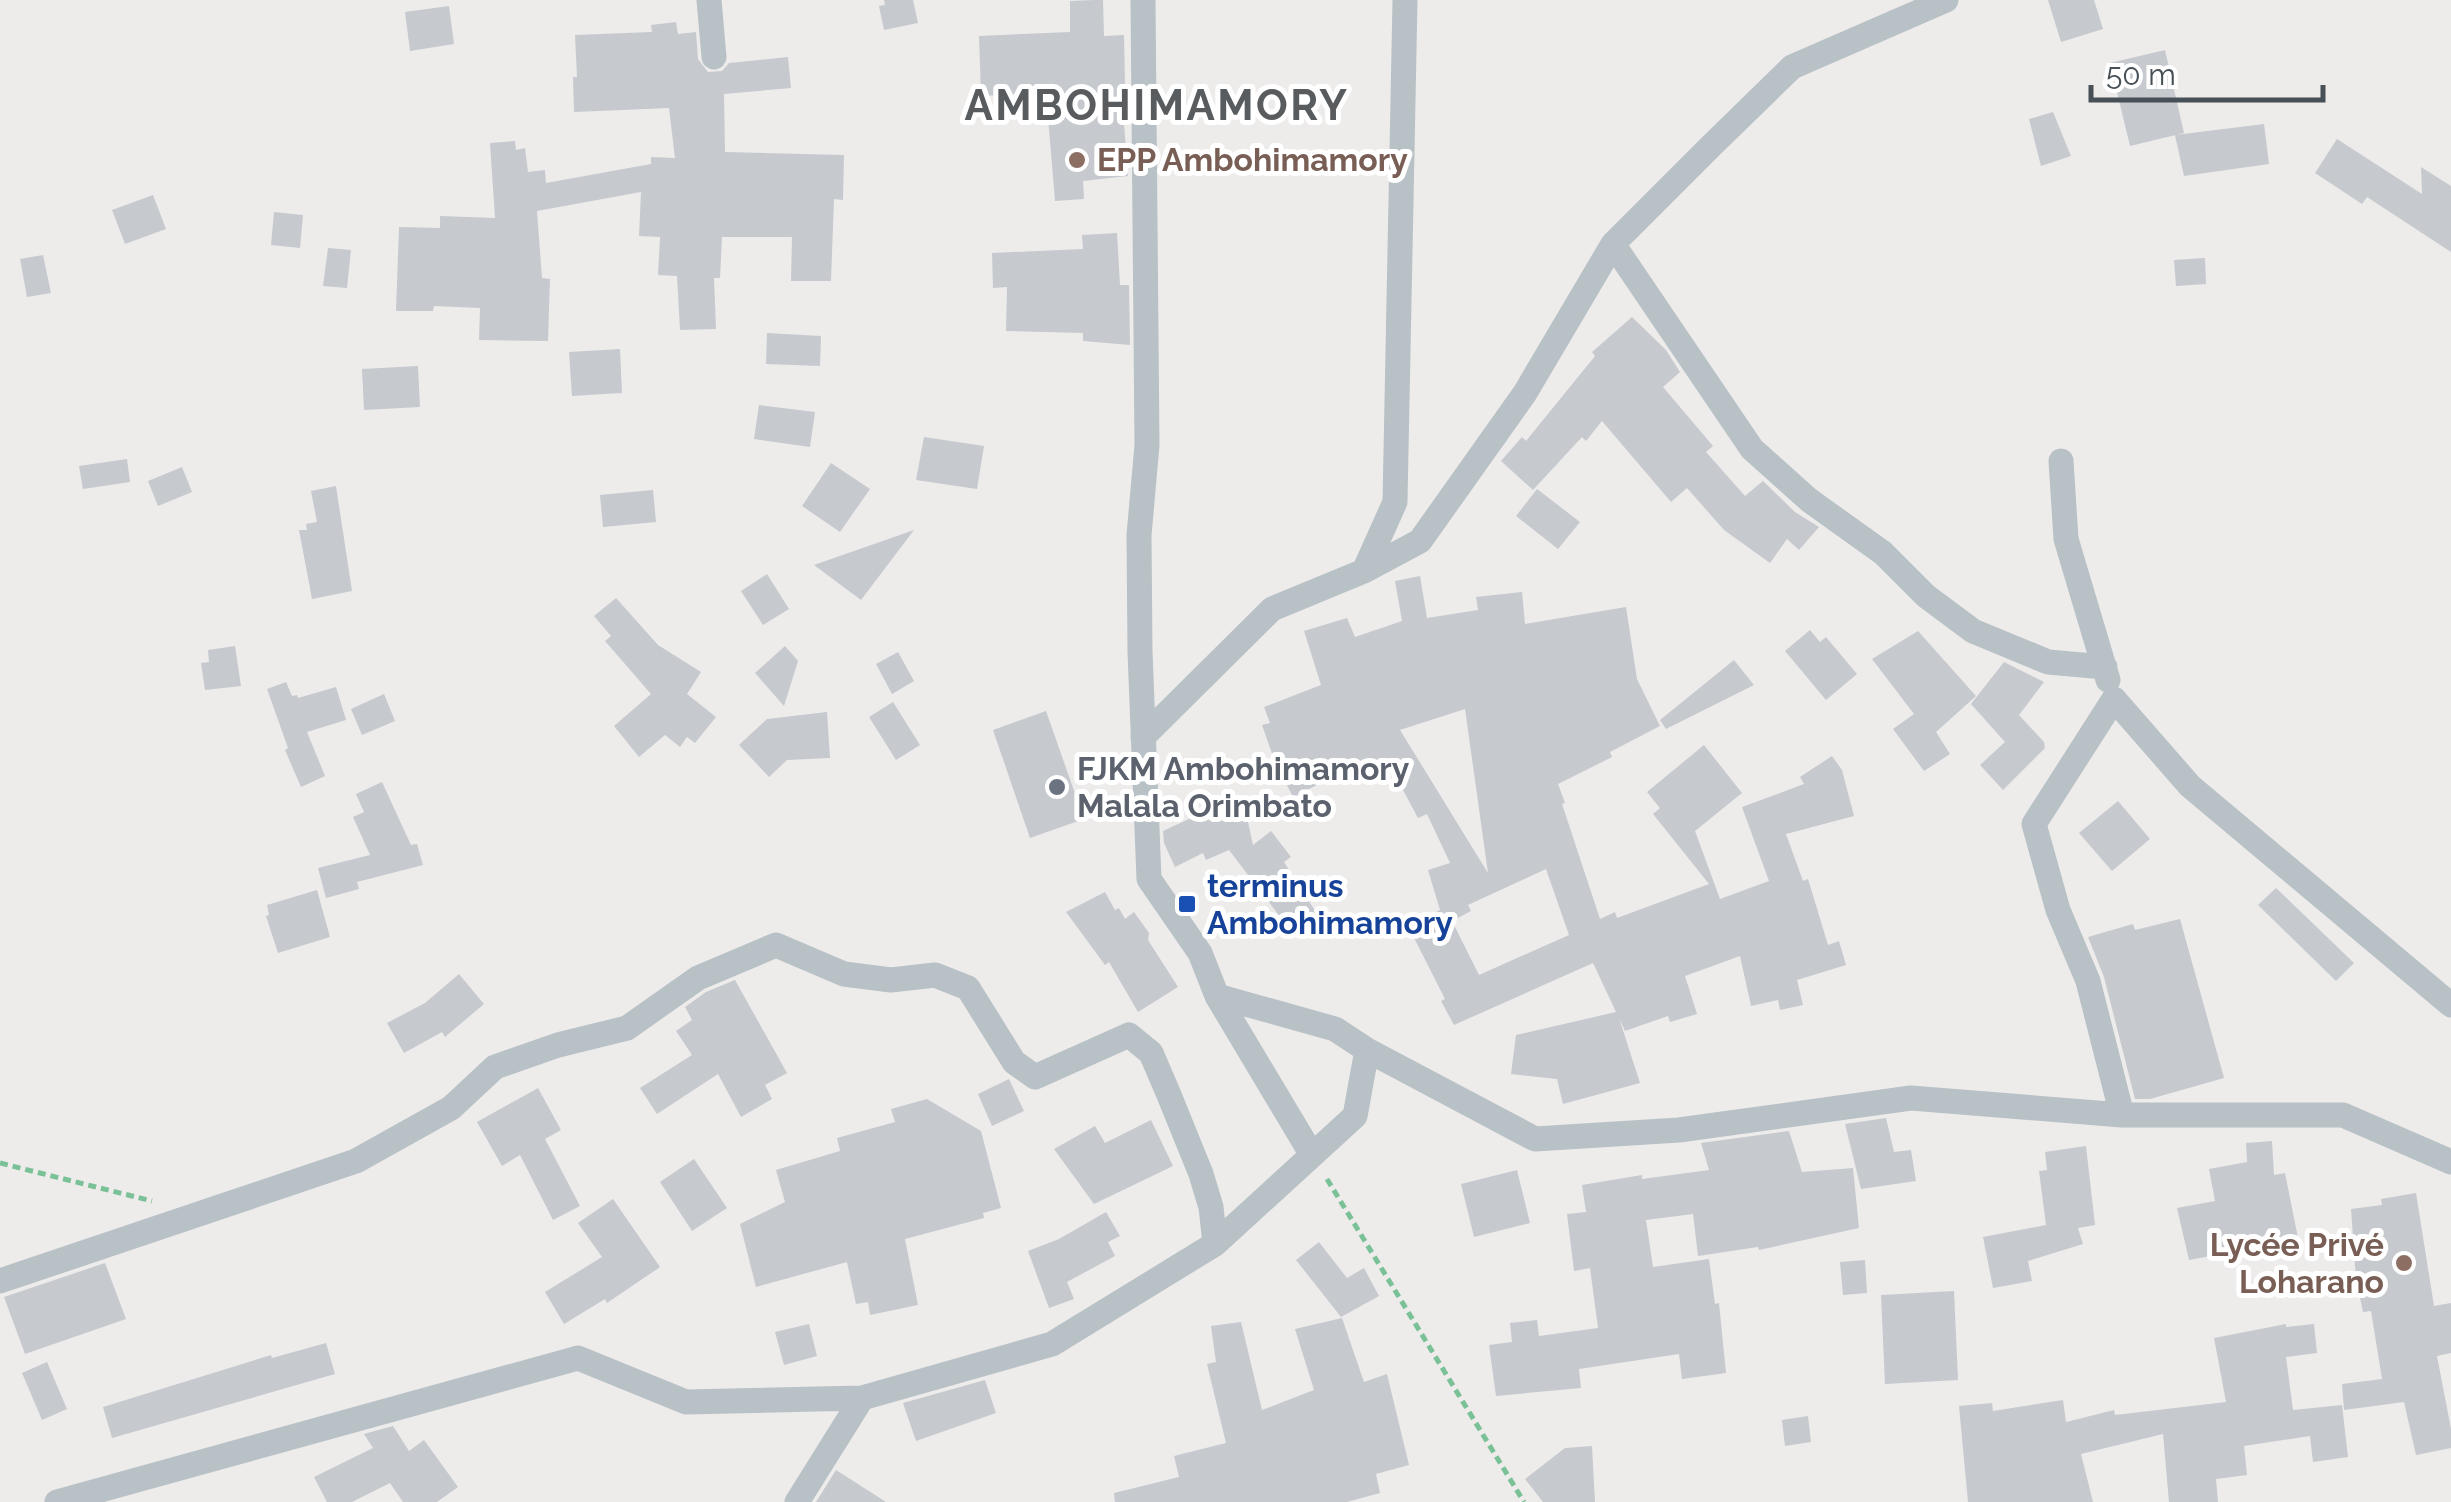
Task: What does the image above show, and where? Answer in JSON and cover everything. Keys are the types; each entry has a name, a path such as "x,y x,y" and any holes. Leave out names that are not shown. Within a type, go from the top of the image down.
{"street":[{"path":"709,0 714,57"},
{"path":"1143,0 1147,445 1139,535 1149,879 1200,953 1217,996 1312,1155"},
{"path":"1364,571 1395,502 1405,0"},
{"path":"1143,737 1272,609 1364,571 1420,541 1525,393 1613,244 1792,67 1946,0"},
{"path":"1613,244 1752,449 1809,500 1883,554 1926,596 1973,631 2048,662 2105,667"},
{"path":"2061,461 2066,540 2114,699 2190,786 2451,1004"},
{"path":"2114,699 2034,824 2058,910 2088,982 2122,1116"},
{"path":"0,1280 356,1161 451,1108 495,1067 558,1045 627,1028 698,978 776,945 844,974 892,980 935,975 968,988 1014,1062 1034,1077 1129,1035 1152,1053 1201,1174 1211,1207 1215,1244"},
{"path":"1217,996 1335,1029 1535,1139 1679,1130 1911,1098 2122,1116 2343,1116 2451,1162"},
{"path":"58,1502 578,1358 686,1402 862,1398 1052,1344 1215,1244 1355,1116 1367,1050"},
{"path":"797,1502 862,1398"}],"path":[{"path":"1312,1155 1524,1502"},
{"path":"0,1163 202,1213"}],"building":[{"path":"884,0 913,0 918,23 884,30 879,6 885,5"},
{"path":"1103,0 1104,36 1124,35 1125,85 1121,85 1128,176 1083,181 1084,199 1055,201 1046,93 981,96 979,36 1070,32 1070,1"},
{"path":"2048,0 2094,0 2103,29 2061,42"},
{"path":"449,6 454,44 410,51 405,12"},
{"path":"676,22 678,34 696,32 698,59 708,72 722,71 729,63 788,57 791,88 724,94 725,152 844,155 843,200 834,199 831,281 791,281 792,237 722,237 720,278 714,278 716,329 680,330 677,276 658,275 660,237 639,236 641,192 537,211 542,278 550,279 548,341 479,340 480,308 434,306 433,311 396,311 399,227 440,228 440,216 495,218 490,143 515,141 516,150 525,148 528,172 545,170 546,183 651,164 651,157 675,158 669,108 574,112 573,77 577,77 575,35 652,32 651,25"},
{"path":"2165,50 2184,133 2130,146 2110,63"},
{"path":"2053,112 2071,156 2041,166 2029,119"},
{"path":"2264,124 2269,164 2184,176 2175,135"},
{"path":"2337,139 2422,194 2421,167 2451,186 2451,252 2367,197 2362,204 2315,173"},
{"path":"153,195 166,229 125,244 112,210"},
{"path":"274,212 303,215 300,248 271,245"},
{"path":"1117,233 1120,285 1129,285 1130,345 1083,341 1083,333 1006,331 1007,287 993,288 992,253 1083,249 1082,235"},
{"path":"328,248 351,250 347,288 323,286"},
{"path":"43,255 51,293 27,297 20,259"},
{"path":"2205,258 2206,284 2176,286 2174,260"},
{"path":"1632,317 1666,350 1680,372 1663,387 1713,446 1706,452 1745,496 1763,481 1795,512 1819,527 1799,550 1787,539 1770,563 1724,530 1687,488 1671,502 1602,421 1533,490 1501,461 1522,437 1526,441 1595,356 1592,352"},
{"path":"767,333 821,336 820,366 766,364"},
{"path":"620,349 622,393 572,396 569,352"},
{"path":"418,366 420,407 364,410 362,369"},
{"path":"759,405 815,412 810,447 754,439"},
{"path":"924,437 984,446 977,489 916,480"},
{"path":"127,459 130,482 83,489 79,466"},
{"path":"831,463 870,489 840,532 802,506"},
{"path":"182,467 192,492 158,506 148,481"},
{"path":"336,486 352,591 312,599 299,530 307,530 306,524 317,522 311,491"},
{"path":"1537,489 1580,522 1558,549 1516,516"},
{"path":"653,490 656,522 603,527 600,495"},
{"path":"914,530 861,600 814,565"},
{"path":"767,574 789,609 763,625 741,591"},
{"path":"1420,576 1427,618 1478,610 1476,597 1522,592 1525,624 1626,607 1637,679 1660,726 1610,752 1612,757 1558,784 1600,919 1615,912 1617,918 1709,884 1653,814 1660,808 1647,792 1704,745 1742,793 1695,831 1720,899 1769,881 1742,807 1804,784 1800,777 1832,756 1842,770 1854,816 1786,834 1803,881 1808,879 1828,945 1839,941 1846,965 1797,980 1803,1005 1780,1010 1778,1000 1751,1006 1740,956 1685,976 1697,1014 1670,1022 1668,1016 1625,1031 1619,1018 1640,1083 1563,1104 1557,1079 1511,1074 1516,1035 1616,1012 1593,963 1454,1025 1408,926 1440,910 1428,870 1450,863 1427,814 1418,818 1390,766 1333,785 1331,778 1293,797 1262,725 1270,723 1264,707 1321,685 1304,631 1347,618 1355,637 1402,621 1395,581","holes":["1465,709 1488,873 1400,730","1546,869 1569,935 1479,975 1452,921 1471,911 1468,905"]},
{"path":"616,598 658,645 701,672 687,694 716,717 695,743 687,737 680,747 665,735 639,757 614,726 651,694 605,641 611,636 594,616"},
{"path":"1810,630 1820,642 1826,637 1857,674 1826,700 1785,651"},
{"path":"1918,631 1976,696 1936,732 1950,754 1924,771 1893,729 1914,714 1872,659"},
{"path":"235,646 241,686 205,690 201,663 209,662 208,650"},
{"path":"785,646 798,661 784,706 755,673"},
{"path":"898,652 914,681 892,694 876,664"},
{"path":"1734,660 1754,685 1666,729 1660,720"},
{"path":"2004,662 2044,682 2019,715 2045,748 2003,790 1980,765 2005,742 1971,704"},
{"path":"286,682 292,696 298,698 336,687 346,720 307,732 325,776 301,787 267,689"},
{"path":"384,694 395,721 362,735 351,709"},
{"path":"893,702 920,745 896,760 869,717"},
{"path":"1046,711 1084,819 1030,838 993,730"},
{"path":"827,712 830,758 787,760 769,777 739,745 767,719"},
{"path":"382,782 411,845 417,844 423,865 357,882 359,889 326,898 318,868 370,855 353,817 364,812 356,794"},
{"path":"1230,800 1232,807 1244,804 1253,845 1271,831 1291,857 1284,862 1319,917 1294,935 1229,850 1206,860 1203,853 1175,867 1163,831"},
{"path":"2118,801 2150,839 2112,871 2079,833"},
{"path":"2276,888 2354,963 2336,981 2258,905"},
{"path":"317,890 330,937 278,953 266,916 267,905"},
{"path":"1105,892 1125,919 1134,912 1178,987 1138,1012 1109,962 1105,965 1066,912"},
{"path":"2180,919 2224,1078 2150,1099 2135,1099 2104,977 2088,937 2133,924 2135,930"},
{"path":"459,974 484,1004 445,1037 442,1032 404,1053 387,1023 425,1003"},
{"path":"735,980 787,1073 765,1085 772,1099 741,1117 718,1074 657,1114 640,1088 692,1055 676,1031 692,1020 685,1007 706,992"},
{"path":"1009,1079 1024,1111 992,1126 978,1094"},
{"path":"538,1088 561,1130 545,1139 580,1206 553,1220 520,1155 502,1166 477,1122"},
{"path":"927,1099 981,1131 1001,1208 983,1213 984,1218 905,1239 918,1305 870,1315 868,1302 856,1304 847,1262 756,1287 740,1224 785,1202 776,1170 840,1151 837,1138 895,1122 891,1109"},
{"path":"1886,1118 1894,1152 1911,1150 1916,1181 1861,1189 1845,1124"},
{"path":"1151,1120 1173,1166 1094,1204 1054,1149 1095,1126 1105,1143"},
{"path":"1789,1131 1802,1172 1853,1168 1859,1228 1759,1250 1758,1247 1698,1256 1693,1214 1646,1220 1653,1267 1709,1259 1715,1304 1719,1303 1726,1373 1682,1379 1679,1354 1579,1369 1581,1388 1496,1396 1489,1345 1512,1342 1510,1323 1537,1320 1539,1336 1598,1328 1590,1268 1574,1271 1567,1214 1586,1212 1582,1185 1709,1170 1701,1143"},
{"path":"2272,1141 2274,1175 2285,1173 2300,1248 2228,1259 2227,1253 2189,1260 2177,1208 2215,1201 2209,1169 2247,1162 2246,1143"},
{"path":"2086,1146 2095,1225 2078,1228 2083,1244 2028,1261 2032,1281 1993,1288 1983,1237 2046,1225 2039,1171 2047,1170 2045,1152"},
{"path":"694,1159 727,1208 692,1231 660,1182"},
{"path":"1517,1170 1530,1223 1474,1237 1461,1184"},
{"path":"2416,1193 2434,1306 2451,1303 2451,1353 2437,1356 2451,1448 2416,1455 2404,1402 2344,1410 2342,1384 2382,1379 2371,1311 2363,1312 2356,1279 2351,1209 2382,1205 2381,1199"},
{"path":"613,1199 660,1267 607,1303 605,1299 564,1324 545,1292 602,1257 578,1223"},
{"path":"1106,1212 1120,1236 1108,1242 1115,1256 1067,1282 1074,1299 1049,1308 1028,1251 1059,1239"},
{"path":"1319,1242 1347,1278 1364,1268 1379,1296 1341,1317 1296,1260"},
{"path":"1865,1260 1867,1293 1843,1295 1840,1262"},
{"path":"105,1263 126,1319 25,1354 4,1297"},
{"path":"1954,1291 1958,1380 1885,1384 1881,1295"},
{"path":"1342,1318 1364,1382 1387,1374 1409,1465 1376,1474 1380,1493 1347,1502 1115,1502 1114,1493 1179,1477 1174,1456 1226,1443 1207,1364 1216,1362 1211,1326 1241,1322 1262,1410 1314,1390 1295,1329"},
{"path":"809,1324 817,1356 784,1365 775,1332"},
{"path":"2286,1324 2314,1324 2317,1353 2286,1357 2293,1410 2342,1405 2348,1457 2313,1462 2310,1436 2244,1446 2247,1475 2216,1479 2218,1502 2169,1502 2163,1434 2081,1454 2093,1502 1968,1502 1959,1406 1992,1403 1993,1411 2063,1400 2066,1422 2114,1410 2115,1415 2226,1402 2214,1338"},
{"path":"326,1343 335,1374 112,1438 103,1407 271,1355 272,1358"},
{"path":"47,1362 67,1409 42,1420 22,1373"},
{"path":"985,1380 996,1413 916,1441 903,1403"},
{"path":"1808,1416 1811,1442 1785,1446 1782,1420"},
{"path":"393,1426 409,1451 424,1440 458,1487 437,1502 403,1502 390,1483 352,1502 327,1502 314,1477 373,1448 364,1434"},
{"path":"1592,1446 1595,1502 1543,1502 1525,1479 1565,1448"},
{"path":"836,1470 886,1502 816,1502"}],"place":[{"name":"EPP Ambohimamory","path":"1077,160"},
{"name":"FJKM Ambohimamory Malala Orimbato","path":"1057,787"},
{"name":"terminus Ambohimamory","path":"1187,904"},
{"name":"Lycée Privé Loharano","path":"2404,1263"}],"district":[{"name":"AMBOHIMAMORY","path":"1157,105"}]}
